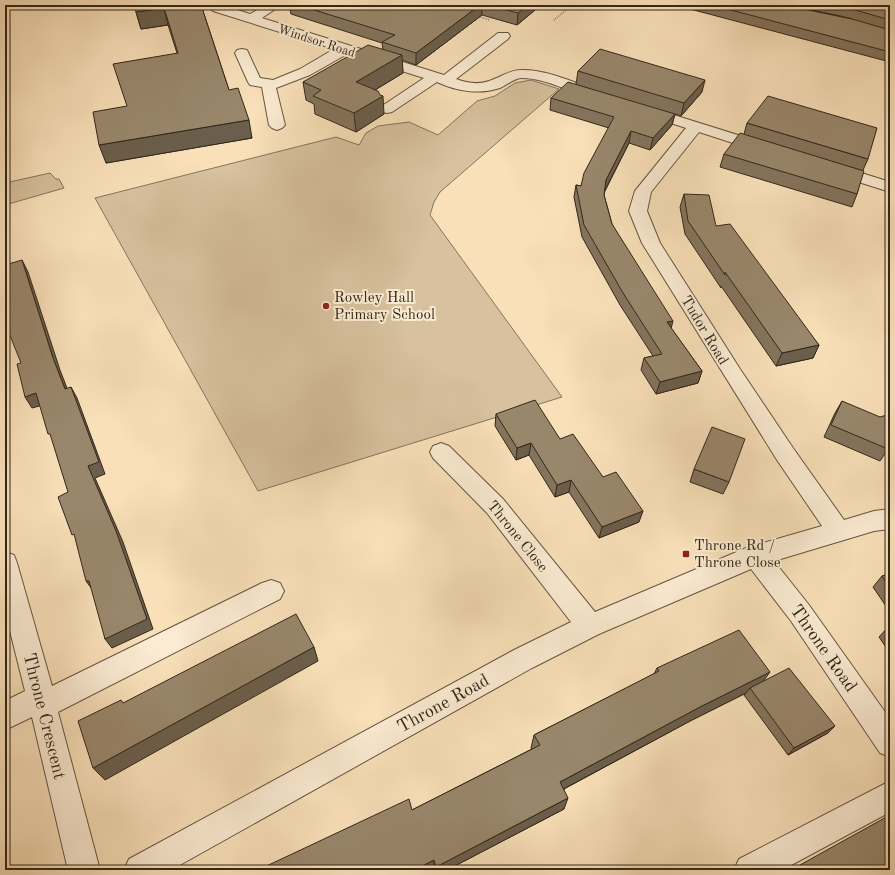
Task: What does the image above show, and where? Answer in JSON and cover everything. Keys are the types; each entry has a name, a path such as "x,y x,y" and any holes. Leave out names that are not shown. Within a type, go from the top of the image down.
{"street":[{"name":"Windsor Road","path":"212,5 251,19 466,87 480,88 497,83 513,75 522,74 607,98"},
{"path":"251,19 275,5"},
{"path":"387,109 439,79 503,36"},
{"path":"242,53 256,82 274,84 305,72 345,49"},
{"path":"268,83 277,125"},
{"path":"629,105 777,152"},
{"name":"Tudor Road","path":"696,126 643,191 638,211 651,243 733,374 785,454 838,531"},
{"path":"822,166 890,186"},
{"name":"Throne Close","path":"441,452 495,506 590,626"},
{"name":"Throne Road","path":"140,870 523,659 590,626 755,556 884,517"},
{"name":"Throne Road","path":"755,556 800,613 890,743"},
{"name":"Throne Crescent","path":"5,563 42,701 84,870"},
{"path":"5,716 42,701 271,591"},
{"path":"750,870 890,796"}],"path":[{"path":"554,20 572,5"},
{"path":"472,14 492,20"}],"shaded area":[{"name":"Rowley Hall Primary School","path":"531,80 559,89 440,192 434,202 430,215 562,397 258,491 95,198 336,137 359,145 366,133 378,126 409,122 438,135 477,101 495,96 515,83"},
{"path":"50,173 56,179 59,179 64,188 5,205 5,183"}],"building":[{"path":"134,5 201,5 229,90 238,88 249,120 99,145 93,112 127,106 113,64 178,53 164,8 136,12"},
{"path":"298,5 480,5 416,53 382,42 395,35"},
{"path":"487,5 528,5 518,13"},
{"path":"712,5 784,5 852,19 890,30 890,52"},
{"path":"837,5 890,5 890,20 845,7"},
{"path":"368,45 402,55 356,82 378,91 380,95 383,96 354,113 313,96 321,90 303,82"},
{"path":"600,49 705,80 684,103 578,71"},
{"path":"568,82 675,114 653,138 631,131 606,180 604,195 612,224 673,321 667,322 702,371 660,382 644,358 662,354 623,293 584,225 576,185 581,186 584,173 614,117 551,98"},
{"path":"768,96 877,128 868,159 747,123"},
{"path":"740,133 864,171 857,194 724,154"},
{"path":"684,194 709,195 716,226 730,224 819,345 782,353 688,221"},
{"path":"22,260 53,358 65,389 71,387 99,462 88,466 116,531 147,619 105,639 89,581 86,581 74,534 72,535 58,497 68,492 50,434 48,434 36,393 25,397 17,364 21,363 5,323 5,265"},
{"path":"535,400 560,439 573,434 603,477 616,472 643,511 602,527 571,480 557,485 531,443 517,448 496,414"},
{"path":"842,401 880,417 890,414 890,443 888,449 831,425"},
{"path":"712,427 745,439 729,482 694,469"},
{"path":"890,574 890,588 882,576"},
{"path":"296,614 314,647 93,768 78,721 121,700 123,703"},
{"path":"739,630 770,672 700,707 560,782 568,798 436,867 434,860 414,870 258,870 409,799 412,810 540,745 534,735 659,671 657,668"},
{"path":"789,668 835,726 794,748 750,688"},
{"path":"890,815 890,867 885,870 791,870"}],"place":[{"name":"Rowley Hall Primary School","path":"326,306"},
{"name":"Throne Rd / Throne Close","path":"686,554"}]}
